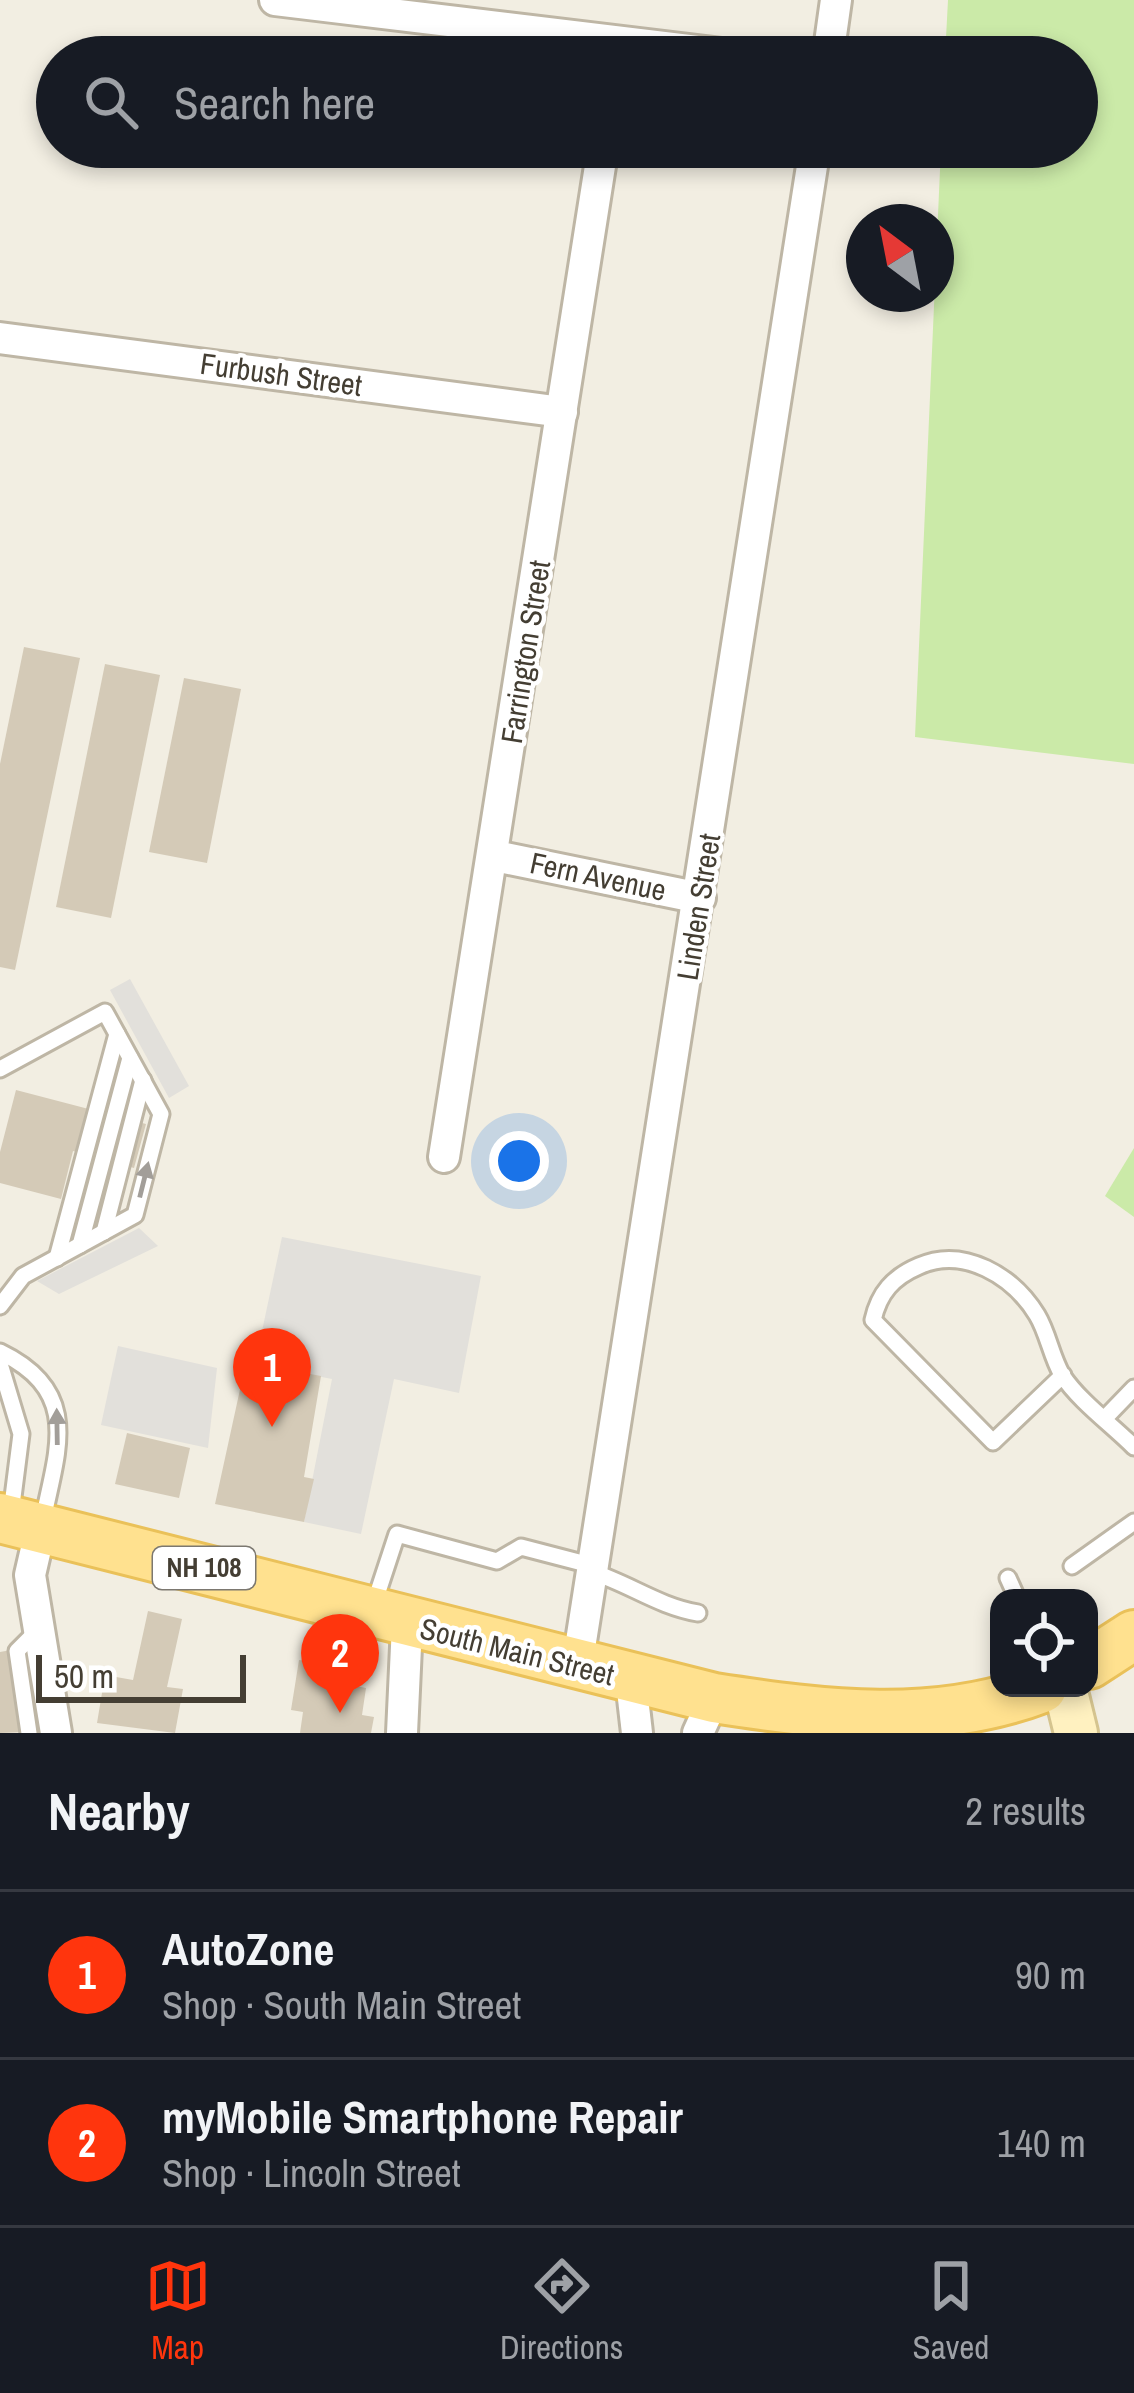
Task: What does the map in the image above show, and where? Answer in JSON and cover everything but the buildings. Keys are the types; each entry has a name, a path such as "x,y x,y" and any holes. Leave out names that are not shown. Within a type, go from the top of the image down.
{"main road":[{"name":"South Main Street","path":"17,1522 631,1681 706,1715 883,1716 986,1706 1014,1697"},
{"path":"1098,1658 1134,1635"}],"street":[{"path":"275,0 522,36"},
{"path":"831,36 836,0"},
{"name":"Farrington Street","path":"444,1156 495,856 600,168"},
{"name":"Linden Street","path":"577,1667 812,168"},
{"name":"Furbush Street","path":"0,338 562,412"},
{"name":"Fern Avenue","path":"495,856 700,898"},
{"path":"17,1522 56,1733"},
{"path":"389,1619 402,1733"},
{"path":"631,1681 637,1733"},
{"path":"1067,1697 1076,1733"}],"lane":[{"path":"0,1070 105,1012 161,1114 135,1215 23,1276 0,1306"},
{"path":"57,1258 117,1034"},
{"path":"80,1245 130,1058"},
{"path":"104,1232 143,1080"},
{"path":"1063,1376 993,1442 873,1320 878,1300 891,1283 925,1263 974,1262 1020,1293 1037,1315 1063,1376 1134,1447"},
{"path":"0,1352 46,1383 60,1429 17,1522"},
{"path":"0,1364 21,1434 17,1522"},
{"path":"1105,1418 1134,1388"},
{"path":"1072,1566 1134,1522"},
{"path":"389,1619 397,1534 496,1561 520,1547 593,1569 654,1603 698,1613"},
{"path":"1008,1578 1012,1589"},
{"path":"29,1733 16,1652 38,1630"}],"green space":[{"path":"948,0 1134,0 1134,764 915,737 934,312 954,312 954,204 938,204 940,168 1098,168 1098,36 946,36"},
{"path":"1134,1148 1134,1217 1105,1196"}],"shaded area":[{"path":"130,979 189,1086 169,1098 110,990"},
{"path":"139,1228 158,1246 59,1294 37,1281"},
{"path":"282,1237 481,1276 459,1393 394,1379 361,1534 304,1522 332,1379 255,1364"},
{"path":"118,1346 217,1368 208,1448 101,1425"}],"place":[{"name":"AutoZone","path":"272,1427"},
{"name":"myMobile Smartphone Repair","path":"340,1713"}]}
